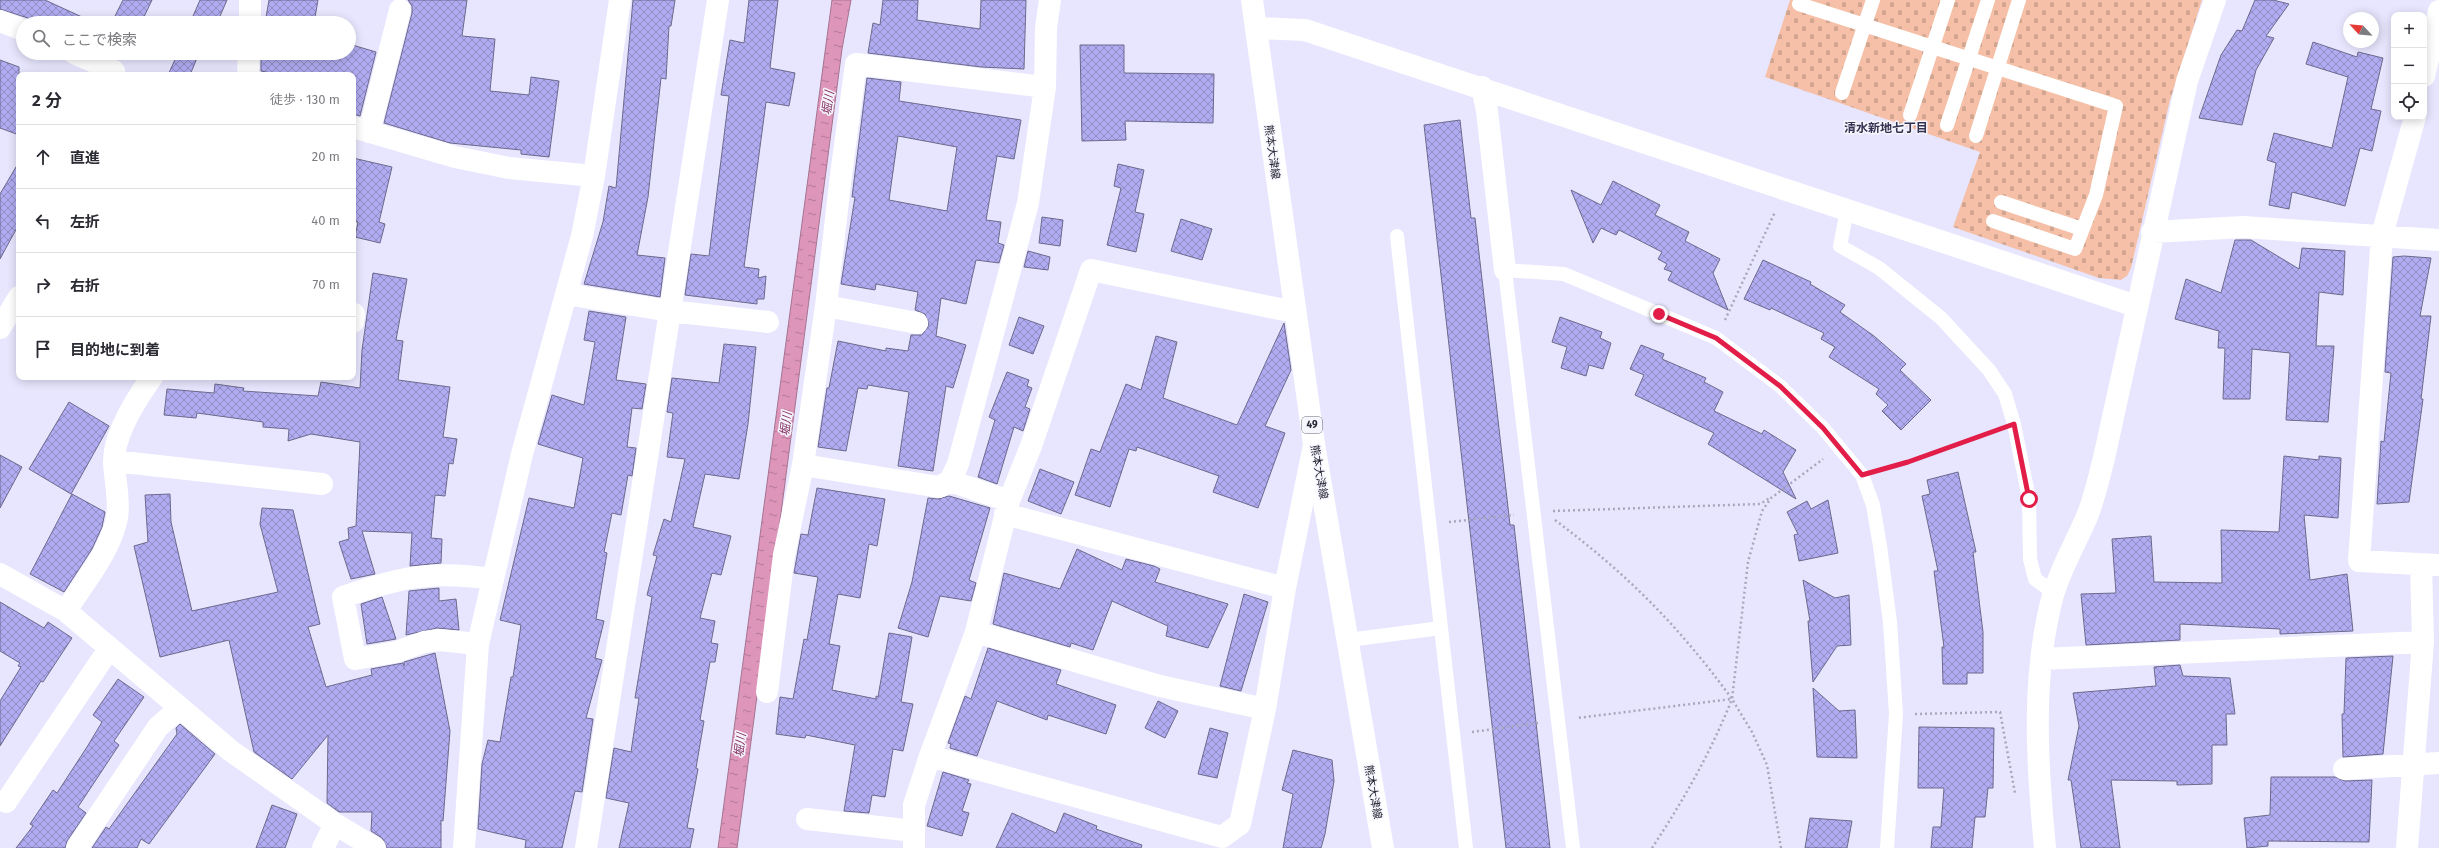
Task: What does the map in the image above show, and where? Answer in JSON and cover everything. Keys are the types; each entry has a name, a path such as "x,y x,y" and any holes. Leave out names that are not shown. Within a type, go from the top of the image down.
{"street":[{"path":"250,0 250,16"},
{"path":"464,848 478,644 522,454 582,236 594,176 620,0"},
{"path":"586,848 718,0"},
{"path":"803,465 939,486 950,481 958,464 1028,203 1045,87 1046,28 1050,0"},
{"name":"熊本大津線","path":"1252,0 1294,312 1314,444 1383,848"},
{"path":"2045,848 2037,737 2042,659 2054,593 2088,512 2104,458 2152,232 2187,81 2215,0"},
{"path":"400,10 361,129 455,157 502,166 594,176"},
{"path":"2427,63 2439,11"},
{"path":"0,21 16,27"},
{"path":"1256,28 1305,30 1482,87 2136,306"},
{"path":"88,60 112,72"},
{"path":"248,72 249,60"},
{"path":"767,692 784,555 803,465 826,306 841,175 856,64 1045,87"},
{"path":"1482,87 1487,111 1505,270"},
{"path":"2406,848 2430,565 2359,561 2382,236 2414,120"},
{"path":"2152,232 2243,227 2439,240"},
{"path":"807,819 914,839 914,805 930,756 976,632 1007,508 1031,446 1091,270 1294,312"},
{"path":"568,290 578,296 670,311 768,322"},
{"path":"0,328 16,302"},
{"path":"826,306 917,323"},
{"path":"66,611 112,535 118,508 114,461 117,445 129,412 150,380"},
{"path":"930,756 1222,836 1240,824 1265,709 1285,588 1314,444"},
{"path":"114,461 322,484"},
{"path":"950,481 1007,508 1285,588"},
{"path":"0,574 66,611 231,752 336,824 375,848"},
{"path":"478,644 439,640 424,642 396,652 354,659 343,597 385,582 421,575 460,574 493,579"},
{"path":"976,632 1160,686 1265,709"},
{"path":"2042,659 2423,642"},
{"path":"6,802 109,649"},
{"path":"77,848 158,727 180,708"},
{"path":"2344,769 2439,763"},
{"path":"323,848 336,824"}],"lane":[{"path":"1842,93 1873,0"},
{"path":"1910,115 1948,0"},
{"path":"1947,125 1988,0"},
{"path":"1976,136 2019,0"},
{"path":"1799,4 2116,106 2096,195 2075,249 1993,221"},
{"path":"2001,202 2082,229"},
{"path":"1847,210 1840,246 1879,268 1941,318 1989,370 2005,394 2014,424 2029,499 2030,559 2035,579 2054,593"},
{"path":"1397,236 1466,848"},
{"path":"1573,848 1558,721 1538,512 1505,270 1564,274 1716,338 1780,386 1823,428 1862,475 1872,505 1880,546 1890,622 1896,714 1886,848"},
{"path":"1348,640 1440,628"}],"path":[{"path":"1716,338 1786,189"},
{"path":"1862,475 1908,462 2014,424"},
{"path":"1429,524 1538,512 1760,504 1839,447"},
{"path":"1652,848 1674,815 1703,763 1732,699 1748,562 1762,511 1770,498"},
{"path":"1538,512 1624,574 1666,616 1702,658 1732,699 1752,732 1767,765 1781,848"},
{"path":"1453,734 1732,699"},
{"path":"1896,714 2000,712 2016,798"}],"green space":[{"path":"1790,0 2202,0 2170,100 2131,268 2127,276 2121,280 2099,278 1953,227 1980,152 1765,77"}],"water":[{"name":"堀川","path":"832,0 851,0 842,49 737,848 718,848"}],"building":[{"path":"0,0 45,0 80,16 22,16 0,9"},
{"path":"123,0 152,0 144,16 115,16"},
{"path":"200,0 227,0 220,16 193,16"},
{"path":"269,0 318,0 315,16 266,16"},
{"path":"408,0 467,0 462,36 495,39 490,91 529,95 531,77 559,81 549,157 521,154 521,150 450,143 384,123 412,13 412,6"},
{"path":"633,0 675,0 671,26 669,26 666,79 661,78 648,197 637,255 665,258 660,297 584,284 603,222 609,186 616,188"},
{"path":"749,0 778,0 770,68 795,73 789,106 766,102 744,267 759,269 758,278 766,276 764,299 757,299 757,304 685,295 691,254 709,256 729,96 721,95 730,40 744,43"},
{"path":"883,0 918,0 917,20 980,29 981,0 1026,0 1024,69 981,67 868,53 873,23 880,25"},
{"path":"2255,0 2273,0 2289,4 2266,36 2274,38 2256,70 2242,125 2199,118 2221,55 2237,30 2242,31"},
{"path":"2313,42 2357,57 2358,52 2383,58 2371,109 2381,111 2372,151 2360,148 2345,206 2292,192 2289,209 2269,205 2276,163 2267,160 2274,133 2332,148 2348,77 2306,64"},
{"path":"1080,45 1124,45 1124,73 1214,74 1213,123 1125,121 1126,140 1082,141"},
{"path":"356,46 376,52 360,116 356,115 356,72 261,71 261,60 356,60"},
{"path":"0,60 19,67 19,72 16,72 16,134 0,128"},
{"path":"175,60 196,60 191,72 169,72"},
{"path":"867,78 901,82 899,101 1021,120 1014,159 997,156 986,220 1001,222 998,243 1004,245 999,263 976,260 966,304 941,298 936,336 966,345 953,388 946,386 933,471 898,466 909,392 868,385 867,389 858,388 846,451 818,447 827,388 829,388 838,341 886,351 886,348 908,351 911,335 922,335 929,325 925,314 915,310 918,292 876,284 875,290 841,284 855,197 852,197","holes":["898,136 957,147 947,211 889,200"]},
{"path":"1460,120 1471,218 1475,218 1510,525 1514,525 1550,848 1506,848 1424,125"},
{"path":"356,159 392,167 379,222 385,224 380,243 356,237 358,222 356,222"},
{"path":"1118,164 1144,170 1135,212 1144,214 1136,252 1107,245 1121,188 1114,186"},
{"path":"16,167 16,230 0,259 0,194"},
{"path":"1613,181 1660,205 1655,215 1689,232 1685,241 1720,259 1713,273 1728,310 1668,280 1672,272 1664,269 1667,264 1658,259 1662,252 1619,230 1616,235 1601,228 1593,243 1571,190 1601,205"},
{"path":"1042,217 1063,220 1060,246 1039,243"},
{"path":"1181,219 1212,229 1202,260 1171,251"},
{"path":"2235,240 2251,240 2299,269 2302,248 2345,251 2343,295 2319,292 2316,346 2334,346 2328,422 2286,420 2290,353 2252,349 2250,399 2223,399 2225,348 2218,348 2219,331 2175,319 2186,279 2221,293"},
{"path":"1028,251 1050,257 1048,270 1024,267"},
{"path":"2404,256 2431,258 2420,316 2431,316 2421,399 2423,399 2409,502 2377,504 2381,441 2384,442 2391,373 2385,372 2393,257"},
{"path":"1763,260 1811,282 1810,284 1845,305 1840,312 1874,336 1906,364 1900,370 1931,400 1901,430 1882,411 1888,405 1876,394 1879,389 1829,357 1835,347 1821,339 1824,333 1771,308 1770,310 1744,299"},
{"path":"373,273 407,279 396,340 403,341 398,380 450,387 443,437 457,439 453,464 449,463 445,496 435,495 431,538 442,539 441,563 410,566 412,533 362,531 375,574 351,579 339,542 349,539 348,528 356,526 360,442 311,434 288,441 289,429 263,427 263,422 197,413 196,418 164,415 167,389 214,393 215,384 244,388 243,391 318,396 321,382 360,388 362,350"},
{"path":"589,311 626,317 616,380 646,384 642,409 632,408 627,447 636,448 632,476 628,475 621,515 612,513 604,552 607,553 596,619 604,621 595,658 602,660 586,718 593,719 582,792 575,791 562,848 525,848 526,840 478,829 482,764 488,740 500,742 511,677 513,677 521,625 500,620 529,498 574,508 583,458 538,444 552,395 584,405 595,342 584,340"},
{"path":"1019,317 1044,326 1033,354 1009,345"},
{"path":"1560,317 1602,332 1600,338 1611,343 1603,369 1589,365 1586,376 1561,368 1567,347 1552,342"},
{"path":"1284,323 1291,370 1265,426 1285,433 1258,508 1213,492 1219,476 1137,447 1136,451 1129,449 1110,507 1075,495 1091,449 1100,452 1126,384 1141,390 1156,336 1177,342 1163,398 1237,425"},
{"path":"724,344 756,347 748,424 739,479 705,474 693,527 731,536 721,575 712,573 700,618 715,621 711,643 718,644 715,662 710,662 700,720 704,721 696,768 698,769 687,828 694,829 690,848 619,848 629,803 606,798 614,748 631,752 639,698 635,698 652,597 647,595 657,556 653,555 664,519 671,522 685,459 667,457 673,413 667,412 672,378 719,383"},
{"path":"1641,345 1664,354 1662,359 1706,378 1704,382 1723,392 1714,411 1762,434 1764,430 1796,450 1783,472 1796,499 1708,444 1714,433 1635,395 1644,375 1630,369"},
{"path":"1007,372 1029,380 1027,386 1032,388 1025,407 1030,409 1023,431 1014,427 997,484 978,477 995,420 989,417"},
{"path":"69,402 109,426 71,494 29,469"},
{"path":"0,455 22,467 0,508"},
{"path":"2284,456 2319,460 2319,456 2341,458 2338,518 2304,515 2310,580 2347,574 2353,631 2280,634 2280,629 2180,624 2180,640 2086,645 2081,594 2116,593 2112,539 2151,536 2154,582 2222,583 2221,530 2279,532"},
{"path":"1040,469 1074,482 1061,514 1028,501"},
{"path":"1958,472 1976,552 1973,552 1983,632 1983,673 1967,673 1967,684 1943,684 1942,647 1944,647 1934,571 1938,571 1922,496 1930,494 1927,480"},
{"path":"817,488 885,499 877,546 869,544 860,598 838,594 829,644 840,646 832,690 876,699 876,696 878,697 889,633 912,637 901,702 913,704 903,751 893,749 885,797 872,795 869,813 844,811 855,745 806,735 805,738 776,734 780,697 793,699 804,639 807,640 818,577 794,573 801,534 808,535"},
{"path":"72,494 105,512 102,527 92,549 64,592 30,574"},
{"path":"170,494 171,522 192,611 278,592 260,524 262,508 293,510 320,624 308,627 326,687 372,675 371,669 403,663 404,666 404,662 435,653 450,731 443,821 441,820 441,848 387,848 382,838 371,831 372,812 339,812 327,803 328,735 292,779 254,752 229,640 160,657 134,546 148,542 145,495"},
{"path":"949,496 990,508 969,580 976,583 971,601 940,596 928,637 898,628 912,582 928,498 938,499"},
{"path":"1828,500 1838,553 1799,561 1794,535 1798,534 1787,512 1807,501 1811,509"},
{"path":"1077,549 1122,570 1126,559 1154,566 1160,569 1155,582 1228,604 1208,648 1166,636 1168,626 1112,601 1093,650 1071,643 1070,647 993,624 1004,573 1060,589"},
{"path":"1803,580 1835,598 1849,595 1851,645 1837,646 1813,682 1808,621 1810,621"},
{"path":"439,588 439,601 456,599 459,630 437,628 406,635 409,591"},
{"path":"1244,594 1268,602 1241,691 1220,686"},
{"path":"382,597 396,639 367,644 361,604"},
{"path":"0,602 44,628 48,622 72,638 43,682 41,681 0,746 0,701 21,667 18,666 20,663 0,651"},
{"path":"988,648 1061,670 1056,684 1116,705 1106,734 1048,715 1047,720 997,701 977,756 950,748 951,744 948,743 965,696 971,699"},
{"path":"2393,656 2383,754 2343,757 2342,714 2344,714 2346,658"},
{"path":"2180,665 2183,676 2230,678 2235,714 2226,714 2227,745 2212,745 2212,784 2177,785 2177,781 2111,780 2120,848 2081,848 2071,780 2068,780 2079,726 2073,693 2156,686 2154,667"},
{"path":"118,679 144,697 114,741 119,745 78,807 86,813 67,841 65,848 16,848 33,826 30,824 53,790 57,793 87,747 102,722 93,715"},
{"path":"1813,688 1839,711 1855,710 1857,758 1817,757"},
{"path":"1158,701 1178,711 1165,738 1145,728"},
{"path":"180,724 215,754 149,844 141,839 137,848 92,848 106,827 109,829 177,734 176,728"},
{"path":"1919,727 1994,728 1993,788 1988,788 1985,817 1975,817 1972,848 1931,848 1933,827 1941,827 1944,788 1918,788"},
{"path":"1210,728 1228,733 1217,778 1198,774"},
{"path":"1293,750 1332,760 1334,781 1325,834 1321,848 1283,848 1293,794 1282,790"},
{"path":"943,772 969,780 967,783 971,784 962,811 969,813 962,836 927,826"},
{"path":"2271,777 2335,777 2345,781 2372,780 2369,842 2268,841 2268,846 2247,848 2244,818 2270,815"},
{"path":"272,805 297,814 285,848 256,848"},
{"path":"1012,813 1056,833 1064,813 1097,826 1096,829 1142,845 1141,848 996,848"},
{"path":"1810,818 1852,821 1847,848 1805,848"}],"district":[{"name":"清水新地七丁目","path":"1886,128"}],"route":[{"path":"1659,314 1716,338 1780,386 1823,428 1862,475 1908,462 2014,424 2029,499"}]}
